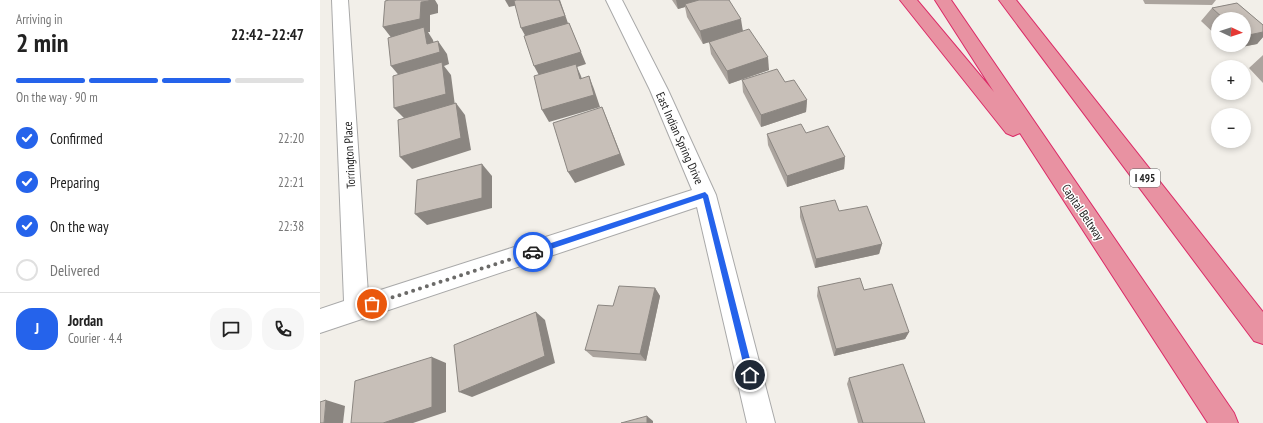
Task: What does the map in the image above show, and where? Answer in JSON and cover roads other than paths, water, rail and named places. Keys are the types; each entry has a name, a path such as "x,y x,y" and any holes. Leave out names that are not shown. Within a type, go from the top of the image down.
{"highway":[{"path":"908,0 1091,223"},
{"name":"Capital Beltway","path":"943,0 1224,423"},
{"name":"I 495","path":"1007,0 1263,332"},
{"path":"1012,0 1026,25"}],"street":[{"name":"Torrington Place","path":"340,0 357,310"},
{"name":"East Indian Spring Drive","path":"614,0 659,90 705,195 761,423"},
{"path":"320,321 705,195"}]}
